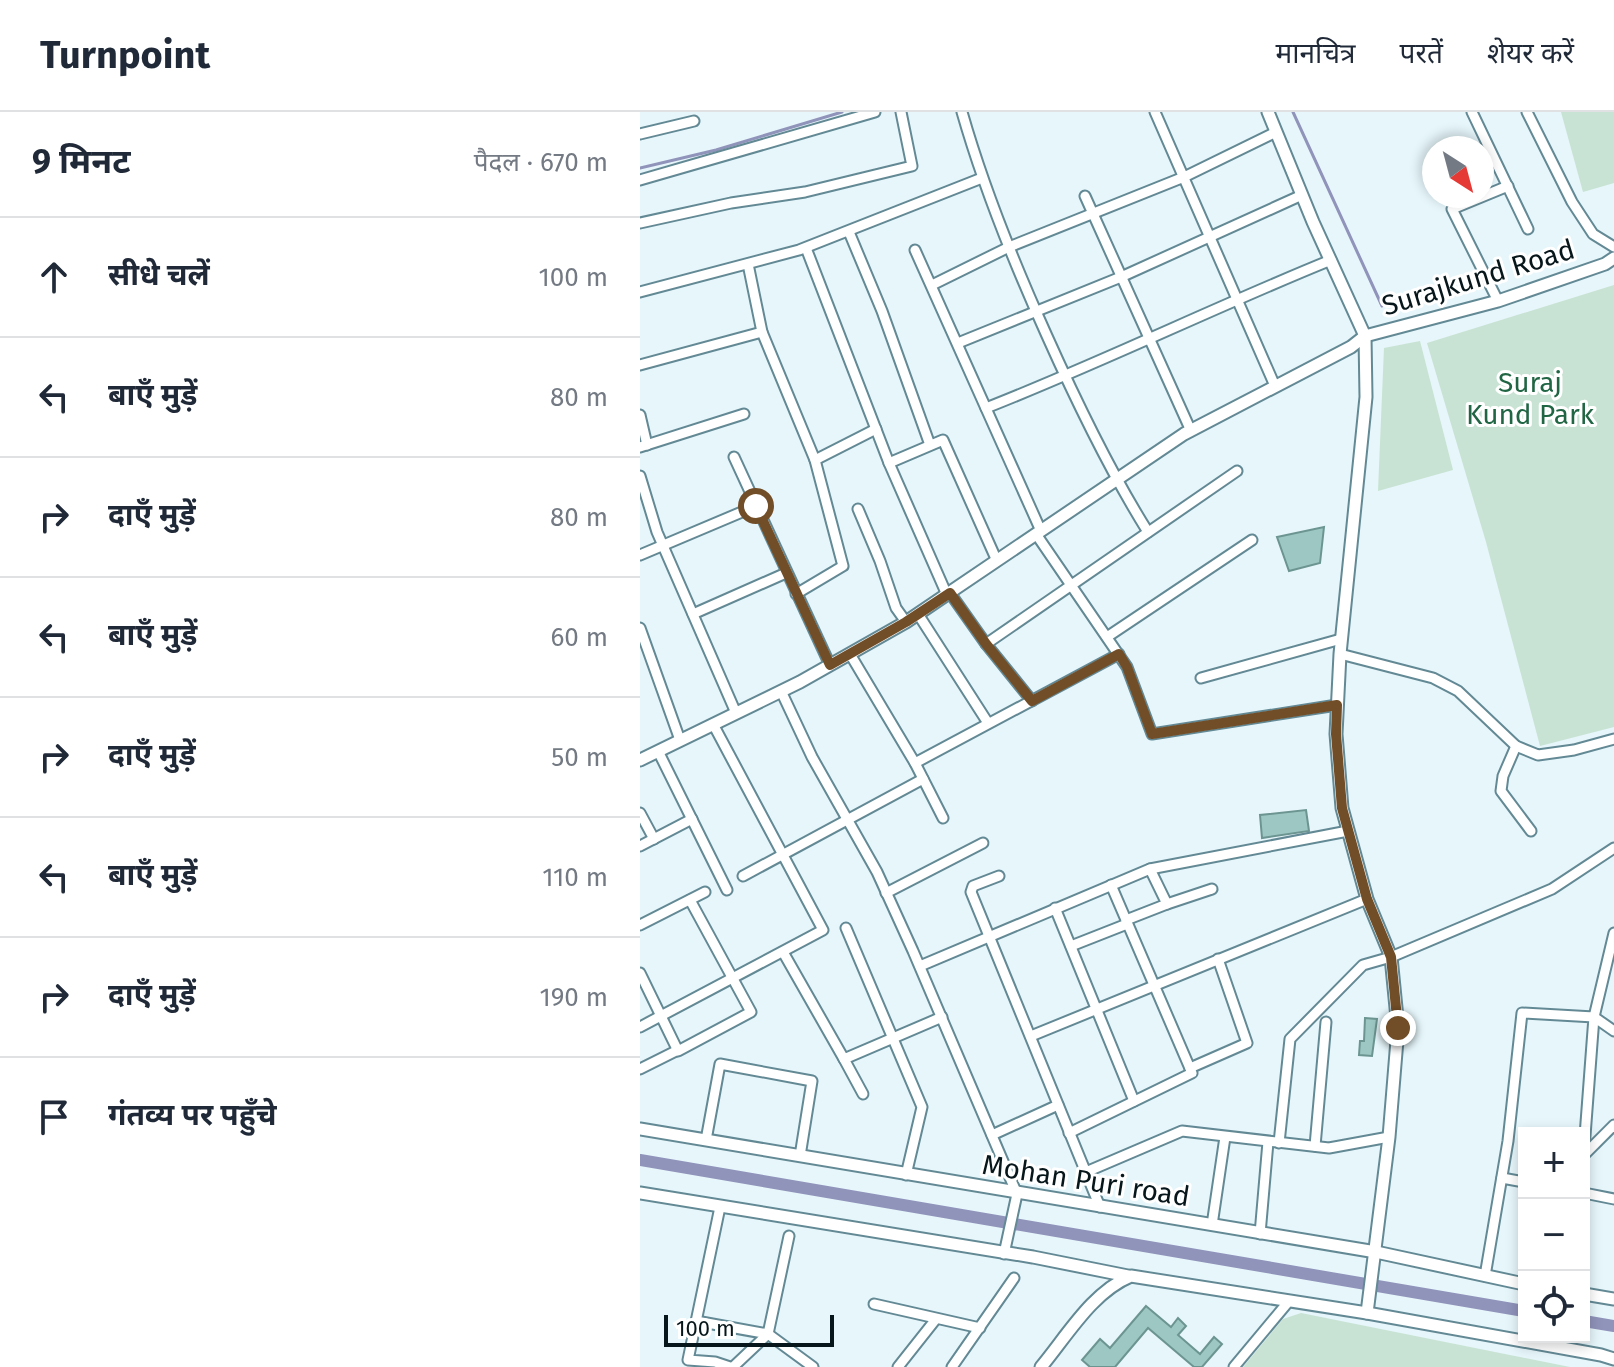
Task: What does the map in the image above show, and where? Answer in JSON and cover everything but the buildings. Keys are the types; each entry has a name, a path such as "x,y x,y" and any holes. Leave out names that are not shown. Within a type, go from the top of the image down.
{"street":[{"path":"640,180 875,112"},
{"path":"640,223 731,203 805,192 912,166 901,112"},
{"path":"962,112 982,178 1035,310 1115,480 1148,532"},
{"path":"1155,112 1275,386"},
{"path":"1268,112 1365,336 1366,397 1341,639 1336,734 1342,808 1367,899 1391,957 1398,1028 1389,1137 1368,1308"},
{"path":"1472,112 1528,229"},
{"path":"1527,112 1579,213 1593,234 1614,247"},
{"path":"640,134 694,121"},
{"path":"932,285 1009,247 1184,177 1276,132"},
{"path":"640,292 806,248 982,178"},
{"path":"1498,301 1452,209 1508,186"},
{"path":"958,343 1121,277 1302,195"},
{"path":"1085,196 1191,431"},
{"path":"849,232 882,311 930,445"},
{"path":"806,248 889,463 948,594 1032,701"},
{"path":"915,250 1038,533 1127,667 1152,734 1337,705"},
{"path":"986,408 1065,377 1237,298 1331,260"},
{"name":"Surajkund Road","path":"640,760 781,691 906,622 1191,431 1351,347 1365,336 1498,301 1611,262"},
{"path":"748,264 762,332 815,460 843,566 796,594"},
{"path":"640,365 762,332"},
{"path":"640,415 644,446 744,414"},
{"path":"815,460 876,429"},
{"path":"889,463 943,440 997,561"},
{"path":"734,457 830,665"},
{"path":"986,644 1237,471"},
{"path":"640,476 663,545 736,713"},
{"path":"640,555 756,506"},
{"path":"858,509 896,608 906,622"},
{"path":"1107,637 1252,540"},
{"path":"693,614 786,573"},
{"path":"918,614 988,723"},
{"path":"641,632 680,740"},
{"path":"1201,678 1341,639"},
{"path":"850,654 915,763 943,818"},
{"path":"915,763 1119,654"},
{"path":"1340,654 1433,678 1458,691 1516,746 1538,755 1574,750 1614,739"},
{"path":"781,691 812,757 850,821 886,893 1017,1194 1004,1254"},
{"path":"640,1027 823,930 713,724"},
{"path":"1516,746 1503,776 1501,791 1531,831"},
{"path":"658,751 727,890"},
{"path":"743,876 923,779"},
{"path":"640,813 654,839"},
{"path":"640,846 692,819"},
{"path":"920,966 1150,869 1348,831"},
{"path":"886,893 983,843"},
{"path":"1260,1234 1290,1039 1363,965 1391,957 1552,889 1614,848"},
{"path":"1150,869 1167,904"},
{"path":"999,876 973,886 971,892 1100,1207"},
{"path":"1069,1133 1192,1073 1111,885"},
{"path":"1071,946 1167,904 1212,889"},
{"path":"640,925 705,892"},
{"path":"1031,1036 1367,899"},
{"path":"640,1069 751,1012 690,900"},
{"path":"1055,908 1134,1101"},
{"path":"846,928 922,1107 906,1175"},
{"path":"1586,1127 1594,1017 1614,933"},
{"path":"783,952 863,1094"},
{"path":"1190,1068 1247,1043 1218,959"},
{"path":"640,973 678,1050"},
{"path":"1485,1276 1502,1178 1522,1013 1594,1017 1614,1031"},
{"path":"844,1059 942,1017"},
{"path":"1315,1146 1326,1022"},
{"path":"706,1140 720,1064 812,1081 800,1156"},
{"path":"992,1135 1058,1105"},
{"path":"1590,1147 1614,1125"},
{"name":"Mohan Puri road","path":"640,1129 1376,1252 1518,1283"},
{"path":"1086,1172 1182,1131 1329,1148 1389,1137"},
{"path":"1212,1225 1225,1137"},
{"path":"1502,1178 1518,1181"},
{"path":"640,1193 1289,1301 1368,1308 1614,1359"},
{"path":"1590,1194 1614,1199"},
{"path":"720,1207 688,1360 732,1367 768,1334 789,1236"},
{"path":"1041,1367 1101,1295 1114,1283 1131,1276"},
{"path":"952,1367 1014,1278"},
{"path":"1590,1295 1614,1299"},
{"path":"1234,1367 1289,1301"},
{"path":"874,1304 980,1328"},
{"path":"898,1367 936,1319"},
{"path":"696,1321 768,1334 813,1367"}],"green space":[{"path":"1561,112 1614,112 1614,183 1583,192"},
{"name":"Suraj Kund Park","path":"1614,285 1614,727 1540,746 1486,542 1427,343"},
{"path":"1420,341 1453,470 1378,491 1384,348"},
{"path":"1301,1313 1570,1367 1243,1367 1283,1319"}],"waterway":[{"path":"640,168 716,150 842,112"},
{"path":"1293,112 1382,306"},
{"path":"640,1160 1518,1310"},
{"path":"1590,1322 1614,1326"}],"route":[{"path":"756,506 830,665 950,593 1032,701 1119,654 1127,667 1152,734 1337,705 1336,734 1342,808 1367,899 1391,957 1398,1028"}]}
